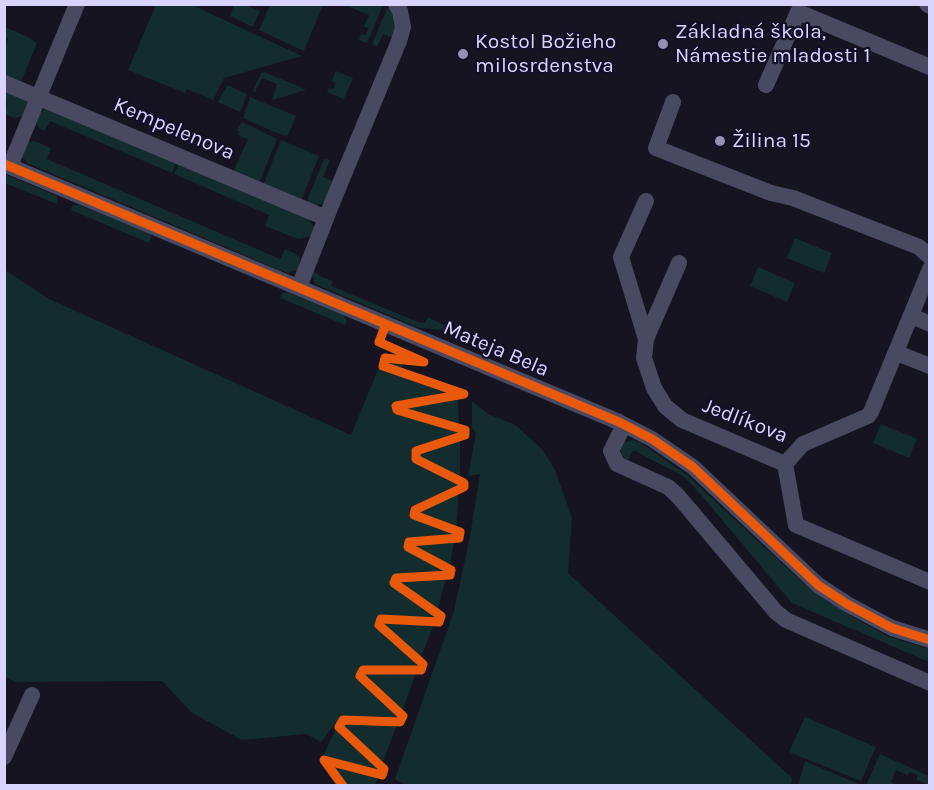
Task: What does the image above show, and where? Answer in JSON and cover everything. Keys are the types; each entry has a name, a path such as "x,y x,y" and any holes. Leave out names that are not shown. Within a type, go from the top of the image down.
{"street":[{"path":"7,165 77,4"},
{"path":"299,287 399,41 403,27 396,4"},
{"path":"766,86 798,12 930,67"},
{"name":"Kempelenova","path":"4,83 326,218"},
{"path":"673,102 656,148 919,247 930,257"},
{"name":"Mateja Bela","path":"7,165 525,381 652,439 693,467 818,585 847,604 892,628 930,640"},
{"path":"646,201 621,257 646,339"},
{"name":"Jedlíkova","path":"679,263 646,339 644,358 654,388 671,412 682,420 784,464 803,444 868,416 871,412 930,269"},
{"path":"912,316 930,324"},
{"path":"897,352 930,366"},
{"path":"624,425 610,451 617,464 668,487 678,496 776,612 786,620 930,683"},
{"path":"784,464 796,525"},
{"path":"777,548 796,525"},
{"path":"796,525 930,582"},
{"path":"4,757 32,695"}],"green space":[{"path":"156,5 192,5 302,56 224,78 213,100 187,89 185,93 128,70"},
{"path":"234,5 245,5 260,11 253,27 230,16"},
{"path":"270,5 323,5 304,51 259,30"},
{"path":"345,5 383,5 367,43 359,40 361,34 366,35 368,28 364,26 369,15"},
{"path":"389,5 396,20 393,38 383,34 377,47 372,44"},
{"path":"5,27 37,43 20,85 5,79 5,48 8,39 5,37"},
{"path":"336,71 353,78 344,99 327,92 329,88 333,89 336,83 332,81"},
{"path":"264,72 306,90 272,100 277,84 262,78 255,92 253,91 261,73"},
{"path":"227,85 247,94 240,112 218,102"},
{"path":"5,87 27,100 28,106 20,117 14,118 5,114 7,103"},
{"path":"250,97 296,116 288,135 284,136 243,118"},
{"path":"46,108 177,160 172,173 50,121 45,131 39,128 36,122"},
{"path":"242,122 277,139 259,183 233,172 248,139 238,135 237,130"},
{"path":"281,140 319,156 301,201 263,185"},
{"path":"34,141 51,148 47,159 280,259 285,249 296,254 300,258 299,268 287,273 27,163 22,156 28,142"},
{"path":"324,159 330,160 323,177 333,181 327,199 314,206 306,203"},
{"path":"180,162 307,216 314,228 311,236 298,239 265,226 269,215 174,174"},
{"path":"4,174 57,196 57,204 5,183"},
{"path":"73,205 79,205 150,234 149,243 71,210"},
{"path":"795,238 832,253 824,273 787,258"},
{"path":"758,267 795,283 787,302 750,286"},
{"path":"5,270 49,299 351,435 385,353 403,362 401,374 448,391 394,404 393,408 395,413 459,431 459,434 411,451 412,460 458,483 459,487 409,509 409,516 453,533 453,535 407,538 404,548 446,569 445,571 394,575 391,583 435,616 434,618 379,616 376,625 417,663 416,667 361,666 357,675 397,718 342,718 342,715 321,742 306,734 242,740 192,713 162,681 15,682 5,677"},
{"path":"313,270 320,276 333,281 331,286 418,322 425,323 428,317 446,326 445,330 419,328 315,284"},
{"path":"287,292 343,315 347,321 345,325 280,298"},
{"path":"458,398 459,425 407,410 407,408"},
{"path":"472,401 488,414 514,424 542,449 555,470 572,518 568,573 792,778 791,785 408,786 395,779 454,611 470,536 480,474 468,476 476,434 472,427"},
{"path":"881,424 917,439 909,458 873,443"},
{"path":"460,439 460,478 419,458 419,454"},
{"path":"631,440 639,442 686,474 803,583 844,612 887,636 929,649 929,662 792,603 683,476 633,450 627,462 620,448 624,442"},
{"path":"459,493 456,527 417,514 418,511"},
{"path":"454,541 450,565 412,546 412,543"},
{"path":"446,578 438,609 398,583 399,580"},
{"path":"383,621 434,624 420,659 381,624"},
{"path":"365,673 416,673 402,712 364,676"},
{"path":"805,717 876,747 861,781 789,752"},
{"path":"344,723 397,725 382,764 342,726"},
{"path":"336,728 378,769 377,771 323,756"},
{"path":"880,754 929,776 929,785 917,780 917,775 910,772 907,775 896,770 891,782 897,785 866,785"},
{"path":"805,761 861,785 798,785"},
{"path":"329,763 378,777 375,785 345,785"}],"cycle path":[{"path":"4,164 619,422 652,439 693,467 818,585 847,604 892,628 930,640"},
{"path":"343,786 324,760 382,775 384,769 339,727 343,720 400,722 403,716 360,676 363,670 421,670 423,664 379,625 381,619 439,622 441,616 394,583 396,578 450,575 451,570 408,547 409,542 459,538 460,532 414,515 415,510 464,487 464,483 416,459 416,451 465,435 465,430 397,410 396,406 464,394 383,366 385,358 424,362 379,342 386,324"}],"place":[{"name":"Základná škola, Námestie mladosti 1","path":"663,44"},
{"name":"Kostol Božieho milosrdenstva","path":"463,54"},
{"name":"Žilina 15","path":"720,141"}]}
